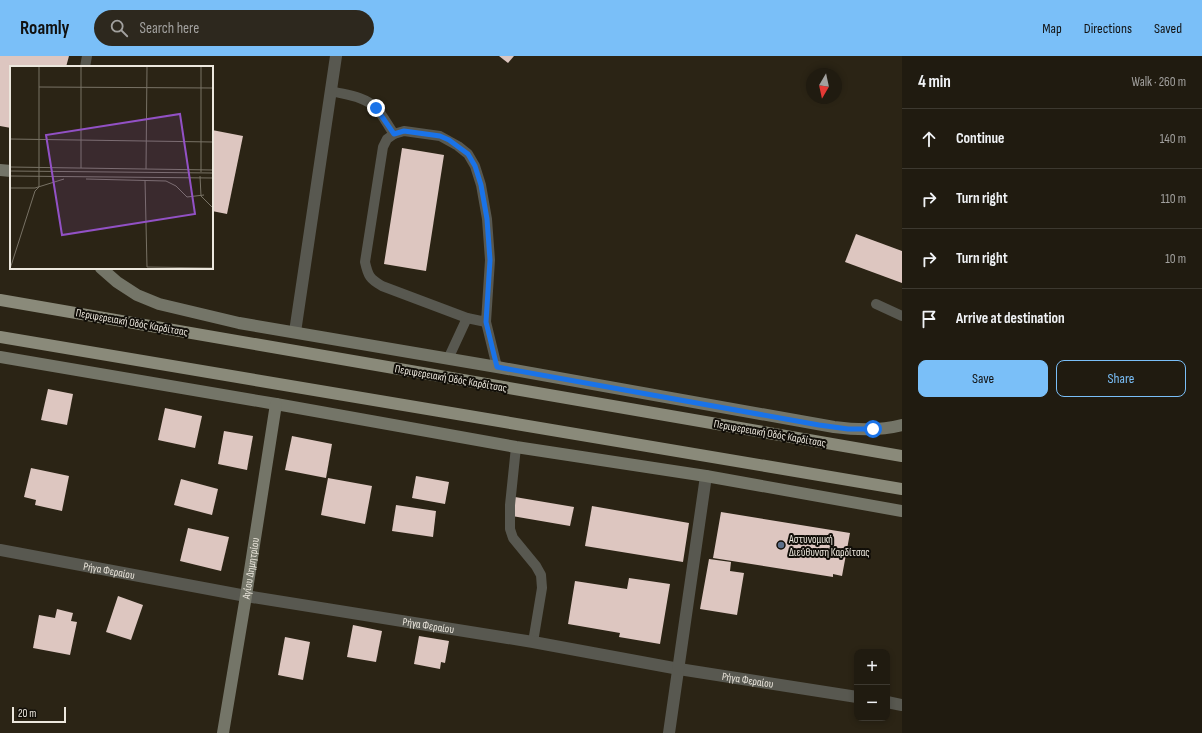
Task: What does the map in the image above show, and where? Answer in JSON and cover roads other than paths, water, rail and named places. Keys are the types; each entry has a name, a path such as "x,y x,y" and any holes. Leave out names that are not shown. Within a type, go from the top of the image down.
{"main road":[{"name":"Περιφερειακή Οδός Καρδίτσας","path":"0,300 902,456"},
{"path":"0,337 902,489"}],"street":[{"path":"295,332 336,56"},
{"path":"0,170 10,171"},
{"path":"102,269 117,282 137,295 159,304 239,323 834,427 861,430 902,425"},
{"path":"0,357 516,447 706,476 902,511"},
{"name":"Αγίου Δημητρίου","path":"223,733 276,404"},
{"path":"669,733 706,476"},
{"name":"Ρήγα Φεραίου","path":"0,550 246,596 534,642 679,668 854,697"},
{"path":"890,703 902,705"}],"lane":[{"path":"85,66 87,56"},
{"path":"331,91 358,97 368,102 376,108 394,134"},
{"path":"486,322 467,318 382,286 373,281 367,271 366,262 383,147 387,139 394,134 404,131 440,136 449,140 468,154 475,166 481,185 487,219 490,260 486,322 497,367"},
{"path":"876,304 902,316"},
{"path":"448,359 467,318"},
{"path":"516,447 510,505 510,529 513,538 536,566 541,575 542,588 534,642"}],"place":[{"name":"Αστυνομική Διεύθυνση Καρδίτσας","path":"781,545"}]}
